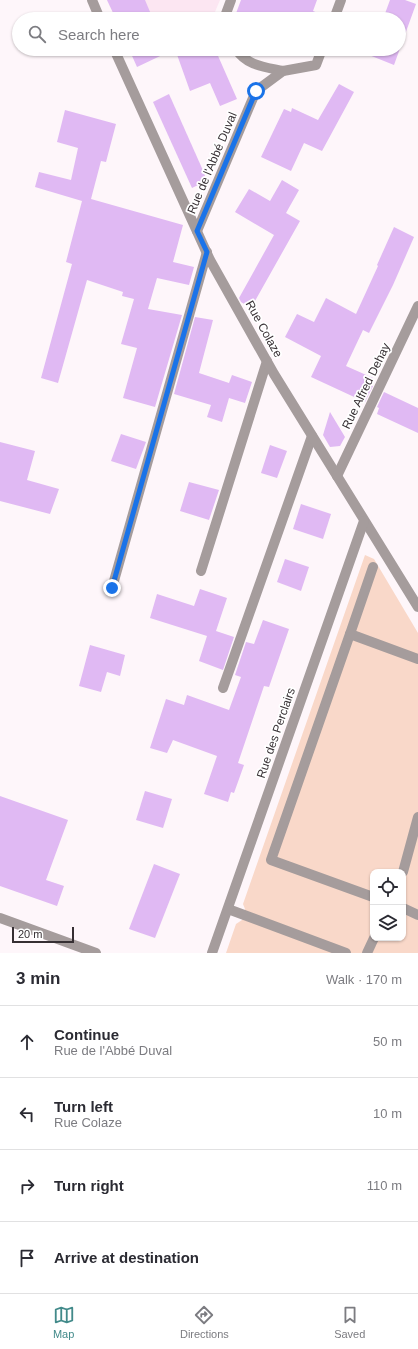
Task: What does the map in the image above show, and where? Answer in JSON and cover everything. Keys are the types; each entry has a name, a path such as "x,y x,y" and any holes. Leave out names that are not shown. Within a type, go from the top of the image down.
{"street":[{"path":"92,0 97,12"},
{"path":"227,12 231,0"},
{"path":"337,12 341,0"},
{"name":"Rue Colaze","path":"117,56 207,252 267,361 336,476 418,607"},
{"name":"Rue de l'Abbé Duval","path":"241,56 243,59 261,66 283,71 316,65 319,56"},
{"name":"Rue de l'Abbé Duval","path":"197,231 256,91 283,71"},
{"path":"112,588 207,252"},
{"name":"Rue Alfred Dehay","path":"336,476 418,306"},
{"path":"201,571 267,361"},
{"path":"223,688 312,436"},
{"name":"Rue des Perclairs","path":"212,953 364,521"},
{"path":"370,896 271,860 373,567"},
{"path":"350,634 418,659"},
{"path":"404,869 418,817"},
{"path":"228,909 346,953"},
{"path":"406,909 418,915"},
{"path":"0,918 96,953"},
{"path":"368,953 373,941"}],"shaded area":[{"path":"107,0 220,0 215,12 113,12"},
{"path":"365,555 374,559 418,633 418,953 226,953 236,924 242,920 245,909 243,904"}],"building":[{"path":"107,0 145,0 150,12 113,12"},
{"path":"241,0 317,0 313,11 315,12 236,12"},
{"path":"390,0 405,0 416,4 406,32 406,12 386,12"},
{"path":"132,56 160,56 137,67"},
{"path":"178,56 218,56 237,99 220,106 210,83 190,91"},
{"path":"372,56 397,56 394,65"},
{"path":"339,84 354,92 322,151 304,143 291,171 261,157 284,109 291,112 292,108 318,120"},
{"path":"169,94 205,175 202,183 192,188 153,102"},
{"path":"65,110 116,124 106,162 101,161 91,199 183,225 173,262 194,267 189,285 157,278 148,309 182,315 155,407 123,398 137,348 121,344 134,299 122,296 123,292 87,280 58,383 41,378 72,264 66,262 82,201 35,187 39,172 71,180 78,148 57,142"},
{"path":"282,180 299,190 286,213 300,221 251,308 241,302 239,298 274,235 235,212 249,189 270,201"},
{"path":"394,227 414,237 393,285 369,333 363,330 346,366 373,378 370,385 373,386 365,402 311,377 321,356 285,337 297,314 314,322 326,298 356,314"},
{"path":"195,317 213,320 199,373 229,383 232,375 252,382 245,403 229,398 222,422 207,417 211,405 174,394"},
{"path":"384,392 418,408 418,433 377,414 379,408 377,407"},
{"path":"330,412 345,437 340,446 330,447 323,435"},
{"path":"121,434 146,442 136,469 111,461"},
{"path":"0,442 35,451 27,480 59,489 50,514 0,501"},
{"path":"270,445 287,451 277,478 261,473"},
{"path":"189,482 219,490 209,520 180,511"},
{"path":"301,504 331,514 323,539 293,529"},
{"path":"285,559 309,567 301,591 277,582"},
{"path":"200,589 227,598 216,631 234,637 223,670 199,661 207,636 150,618 157,594 194,606"},
{"path":"263,620 289,629 269,687 264,686 238,763 244,765 234,793 231,792 228,802 204,794 217,756 173,740 167,753 150,748 166,699 184,705 187,695 229,710 241,677 235,675 246,642 254,644"},
{"path":"90,645 125,655 120,676 107,672 101,692 79,686"},
{"path":"145,791 172,799 163,828 136,820"},
{"path":"0,796 68,820 46,880 64,886 57,906 0,886"},
{"path":"154,864 180,874 155,938 129,929"}],"route":[{"path":"112,588 207,252 197,231 256,91"}]}
